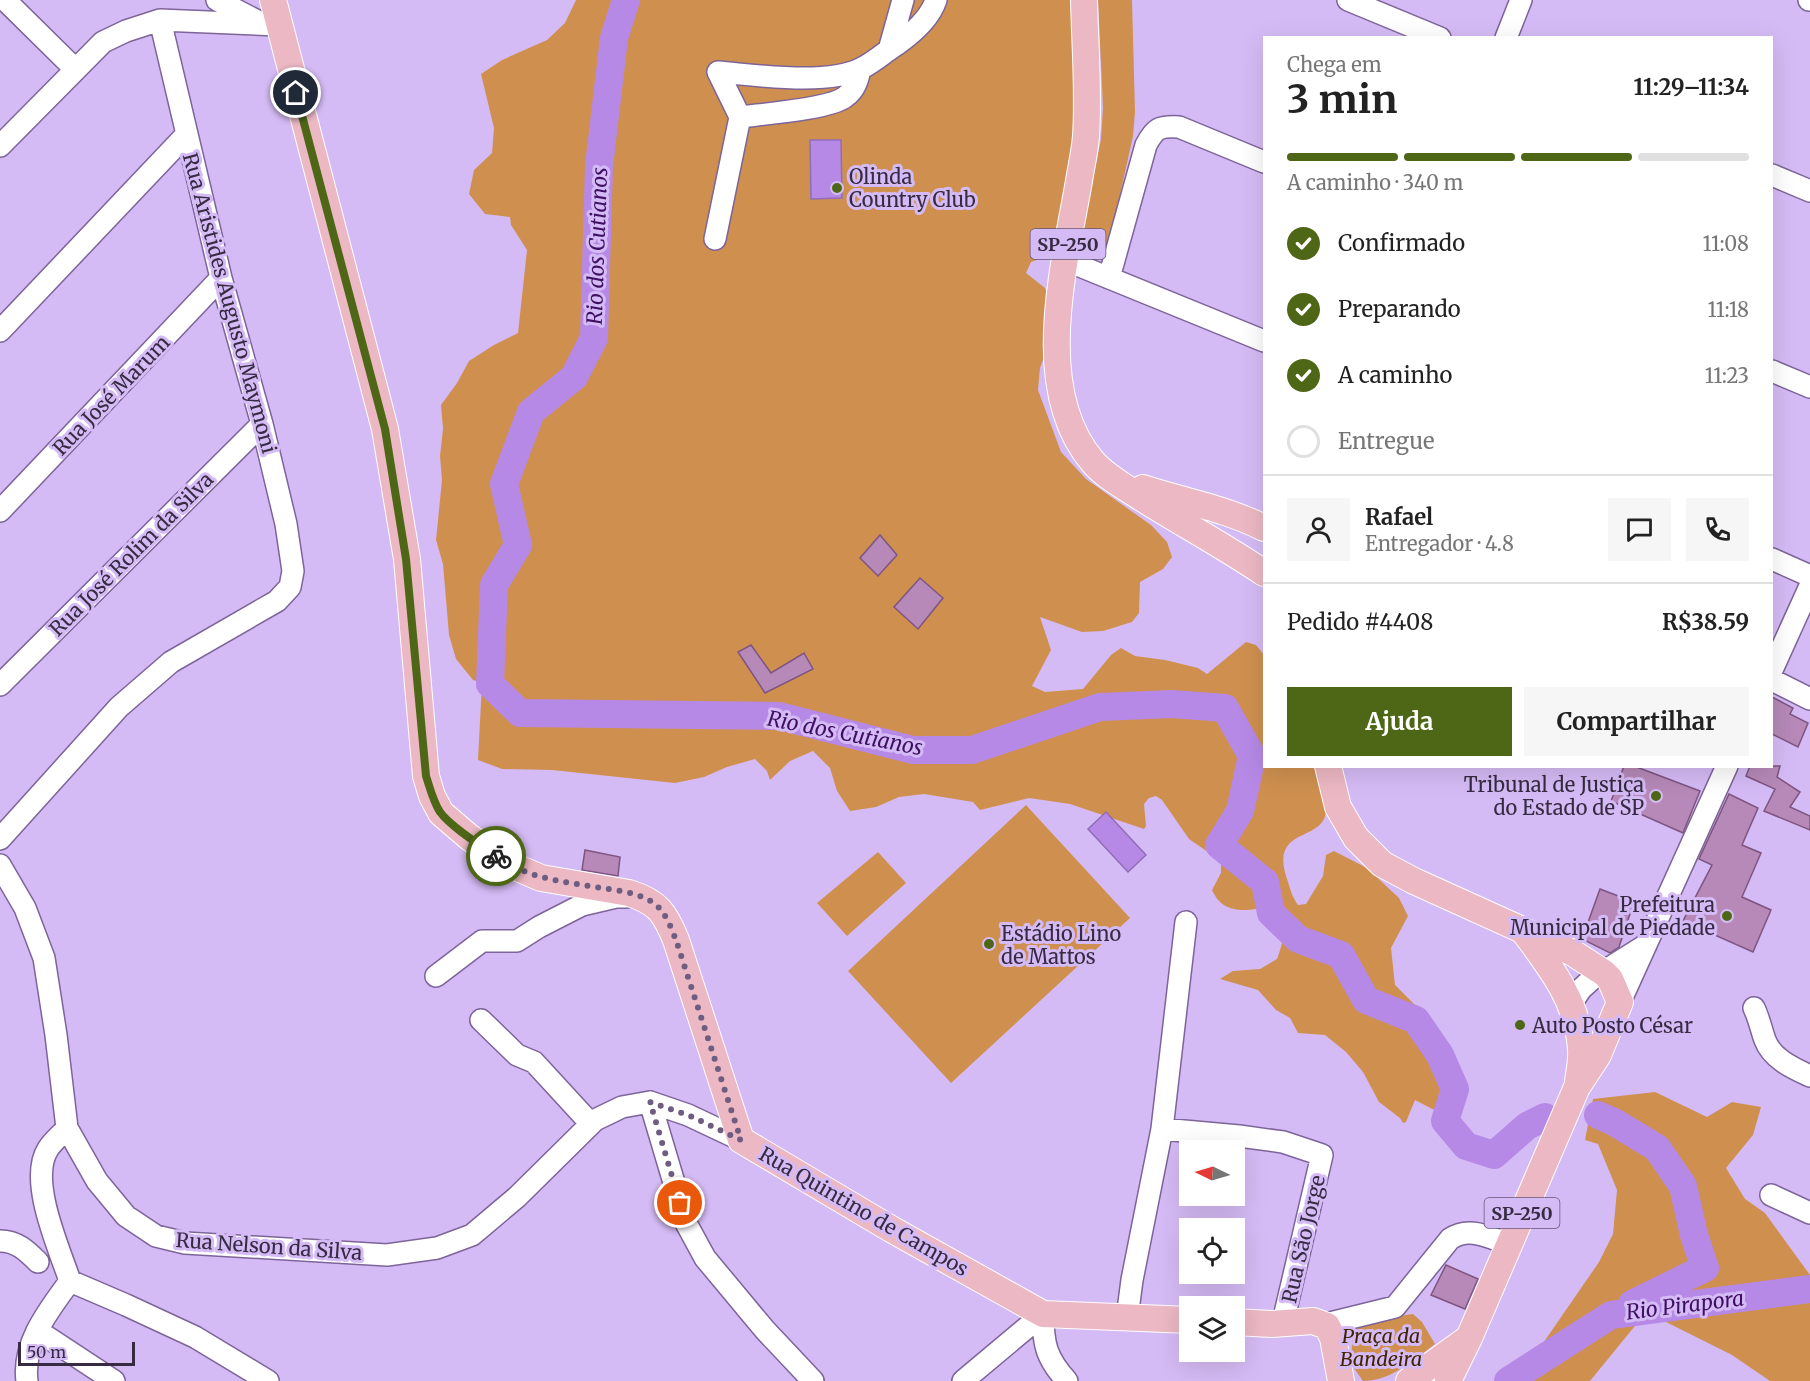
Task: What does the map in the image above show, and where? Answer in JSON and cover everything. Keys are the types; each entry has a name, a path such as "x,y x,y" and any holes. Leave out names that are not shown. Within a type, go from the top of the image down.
{"main road":[{"name":"Rua Quintino de Campos","path":"273,0 271,25 385,429 406,559 426,776 432,796 441,813 469,837 519,870 541,878 641,896 656,905 664,914 676,940 741,1140 1043,1314"},
{"name":"SP-250","path":"1084,0 1086,138 1065,260 1056,340 1057,375 1062,405 1073,433 1093,462 1106,475 1263,572"},
{"name":"SP-250","path":"1106,475 1178,500 1245,518 1263,527"},
{"name":"SP-250","path":"1328,768 1338,807 1356,838 1382,864 1414,881 1573,953 1604,972 1613,984 1620,1002"},
{"name":"SP-250","path":"1448,1381 1469,1338 1577,1087 1582,1051 1571,1004 1552,969 1523,931"},
{"path":"1577,1087 1598,1055 1620,1002"},
{"path":"1043,1314 1179,1320"},
{"path":"1245,1323 1272,1324 1313,1321 1324,1326 1334,1338 1341,1381"},
{"path":"1409,1381 1469,1338"}],"street":[{"path":"5,0 75,69"},
{"path":"217,0 271,25"},
{"path":"889,50 903,0"},
{"path":"715,239 740,117 718,72 784,77 834,76 860,69 906,38 932,10 936,0"},
{"path":"1348,0 1435,36"},
{"path":"1507,36 1521,0"},
{"path":"0,146 103,42 126,31 160,20 271,25"},
{"name":"Rua Aristides Augusto Maymoni","path":"0,838 119,707 171,662 277,601 290,587 292,572 286,524 262,424 221,278 160,20"},
{"path":"740,117 831,104 846,97 856,85 860,69"},
{"path":"1109,278 1146,145 1153,131 1165,126 1179,127 1263,162"},
{"path":"0,331 186,135"},
{"path":"1773,175 1810,191"},
{"path":"1065,260 1263,341"},
{"name":"Rua José Marum","path":"0,511 221,278"},
{"path":"1773,371 1810,387"},
{"name":"Rua José Rolim da Silva","path":"0,684 262,424"},
{"path":"1773,559 1810,576"},
{"path":"1773,668 1810,586"},
{"path":"1773,680 1810,699"},
{"path":"1620,1002 1727,768"},
{"name":"Rua Nelson da Silva","path":"0,865 25,908 44,958 67,1128 97,1181 126,1216 156,1236 184,1243 387,1255 437,1248 472,1235 517,1197 595,1120 622,1107 650,1102 688,1115 741,1140"},
{"path":"436,976 482,941 517,940 582,905 616,897 641,896"},
{"path":"1127,1318 1132,1280 1162,1129 1186,922"},
{"path":"1571,1004 1581,988 1592,979 1646,944"},
{"path":"1754,1008 1766,1043 1777,1058 1810,1076"},
{"path":"481,1020 517,1055 534,1062 591,1124"},
{"path":"650,1102 686,1223 705,1258 765,1330 813,1381"},
{"path":"67,1128 47,1150 40,1170 42,1194 70,1281 195,1337 268,1381"},
{"name":"Rua São Jorge","path":"1162,1129 1283,1142 1322,1155 1283,1322"},
{"path":"1771,1195 1810,1213"},
{"path":"1324,1326 1395,1307 1450,1239 1459,1232 1471,1232 1509,1244"},
{"path":"0,1241 10,1241 25,1249 38,1263"},
{"path":"27,1381 28,1354 44,1316 70,1281"},
{"path":"963,1381 1043,1314"},
{"path":"1043,1314 1043,1339 1047,1354 1067,1381"},
{"path":"38,1331 114,1381"}],"green space":[{"path":"576,0 1080,0 1092,64 1053,254 1031,262 1026,273 1045,288 1050,302 1053,332 1040,368 1038,390 1061,452 1086,479 1151,525 1167,542 1172,557 1163,569 1140,582 1139,613 1132,622 1103,631 1082,632 1040,617 1051,650 1032,686 1045,692 1083,689 1111,655 1121,648 1135,656 1198,668 1207,674 1246,642 1256,645 1263,654 1263,768 1318,768 1326,803 1326,812 1322,822 1290,843 1285,851 1283,862 1293,896 1298,905 1306,904 1323,876 1326,855 1334,851 1367,868 1399,898 1408,916 1391,948 1395,985 1417,1007 1430,1038 1453,1074 1460,1100 1456,1110 1440,1113 1415,1100 1406,1122 1403,1123 1379,1102 1363,1072 1346,1052 1325,1035 1298,1033 1290,1018 1276,1010 1258,990 1220,979 1233,971 1260,969 1277,959 1282,944 1282,925 1269,907 1244,910 1222,904 1212,890 1221,873 1221,861 1189,839 1162,800 1156,796 1149,798 1144,804 1146,826 1144,829 1070,804 1029,798 980,810 973,802 924,794 899,797 876,807 850,811 837,791 830,768 813,751 790,761 770,780 767,771 755,759 704,777 675,783 552,770 502,769 478,760 482,683 473,680 456,659 449,635 443,564 436,540 442,480 441,405 469,361 518,333 527,250 511,225 510,217 485,214 469,194 474,170 492,153 494,128 481,74 502,60 547,40 565,23"},
{"path":"1098,0 1132,0 1135,112 1133,136 1108,249 1096,257 1083,252 1080,243 1101,139 1103,108"},
{"name":"Estádio Lino de Mattos","path":"1026,805 1130,918 951,1083 848,971"},
{"path":"878,852 906,883 847,936 817,903"},
{"path":"1655,1092 1707,1117 1732,1102 1761,1107 1753,1135 1726,1168 1745,1199 1765,1213 1810,1275 1810,1381 1770,1381 1732,1355 1650,1314 1639,1321 1590,1381 1517,1381 1599,1262 1613,1234 1617,1190 1598,1144 1585,1140 1593,1099"},
{"name":"Praça da Bandeira","path":"1413,1314 1422,1322 1435,1344 1393,1374 1363,1381 1351,1364 1353,1322"}],"shaded area":[{"path":"810,140 841,140 842,198 811,199"},
{"path":"1106,812 1146,855 1128,872 1088,829"}],"building":[{"path":"880,535 897,555 878,576 860,558"},
{"path":"920,578 943,598 918,629 894,607"},
{"path":"751,645 771,673 804,653 813,669 765,693 738,652"},
{"path":"1773,698 1793,708 1790,714 1808,723 1798,747 1773,734"},
{"path":"1780,766 1777,777 1800,792 1790,807 1810,816 1810,830 1764,811 1775,789 1746,776 1749,768"},
{"name":"Tribunal de Justiça do Estado de SP","path":"1623,768 1639,768 1700,791 1683,833 1611,801"},
{"path":"1729,794 1758,808 1742,845 1761,853 1742,897 1771,910 1753,952 1683,921 1712,865 1699,859"},
{"path":"585,850 620,857 618,876 582,870"},
{"name":"Prefeitura Municipal de Piedade","path":"1600,889 1634,902 1619,947 1610,953 1582,939"},
{"path":"1446,1265 1478,1279 1465,1309 1431,1295"}],"waterway":[{"name":"Rio dos Cutianos","path":"626,0 614,38 599,166 594,338 574,377 531,412 504,484 518,545 494,585 490,684 520,713 779,716 913,750 972,750 1100,707 1172,704 1225,708 1252,756 1240,811 1219,845 1265,882 1271,913 1298,939 1341,955 1366,1000 1416,1020 1440,1055 1455,1089 1445,1121 1466,1146 1494,1155 1527,1126 1545,1117"},
{"name":"Rio dos Cutianos","path":"1598,1115 1657,1148 1683,1186 1694,1235 1705,1268 1632,1304"},
{"name":"Rio Pirapora","path":"1508,1381 1611,1315 1810,1289"}],"way so far":[{"path":"496,856 519,870 541,878 641,896 656,905 664,914 691,982 741,1140 688,1115 650,1102 680,1203"}],"place":[{"name":"Olinda Country Club","path":"837,188"},
{"name":"Tribunal de Justiça do Estado de SP","path":"1656,796"},
{"name":"Prefeitura Municipal de Piedade","path":"1727,916"},
{"name":"Estádio Lino de Mattos","path":"989,944"},
{"name":"Auto Posto César","path":"1520,1025"}],"route":[{"path":"296,93 385,429 406,559 426,776 432,796 441,813 496,856"}]}
